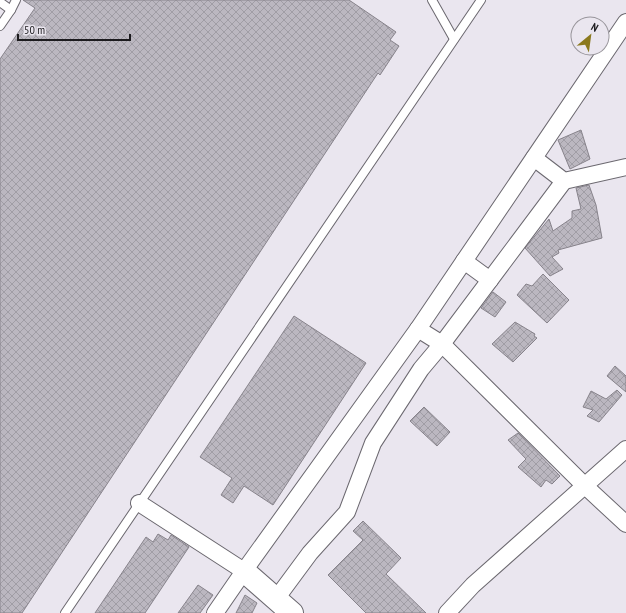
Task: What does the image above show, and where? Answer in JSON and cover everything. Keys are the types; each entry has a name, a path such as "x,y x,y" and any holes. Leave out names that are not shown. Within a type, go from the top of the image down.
{"street":[{"path":"215,613 418,329 626,22"},
{"path":"534,158 564,181"},
{"path":"139,503 244,571 282,607 310,553 347,512 373,443 421,369 442,344 564,181 626,167"},
{"path":"464,261 490,280"},
{"path":"418,329 442,344 584,486 626,524"},
{"path":"400,353 421,369"},
{"path":"447,613 473,585 626,449"}],"lane":[{"path":"0,26 16,0"},
{"path":"432,0 454,39"},
{"path":"65,613 480,0"},
{"path":"0,2 11,10"}],"building":[{"path":"23,0 349,0 396,32 390,40 399,46 380,75 378,73 22,613 0,613 0,59 35,8"},
{"path":"581,130 590,159 570,169 558,140"},
{"path":"589,185 596,205 602,238 558,250 559,253 552,257 563,269 550,276 525,248 549,219 553,231 572,218 572,211 581,209 576,188"},
{"path":"543,274 569,300 547,323 517,295 526,284 532,286"},
{"path":"493,292 506,302 495,317 481,308"},
{"path":"294,316 366,363 273,505 244,486 233,503 221,495 232,478 200,457"},
{"path":"515,322 535,334 534,336 537,338 513,362 492,344"},
{"path":"615,366 626,376 626,392 607,376"},
{"path":"617,390 622,395 599,422 587,416 593,410 583,407 591,391 606,399"},
{"path":"424,407 450,432 437,446 410,421"},
{"path":"518,433 560,476 552,484 546,480 541,487 518,467 526,459 508,440"},
{"path":"363,521 401,558 386,574 426,613 366,613 328,575 363,540 353,531"},
{"path":"158,534 168,540 171,535 189,547 145,613 95,613 146,537 153,542"},
{"path":"198,585 213,595 200,613 178,613"},
{"path":"245,595 257,603 252,613 236,613"}]}
